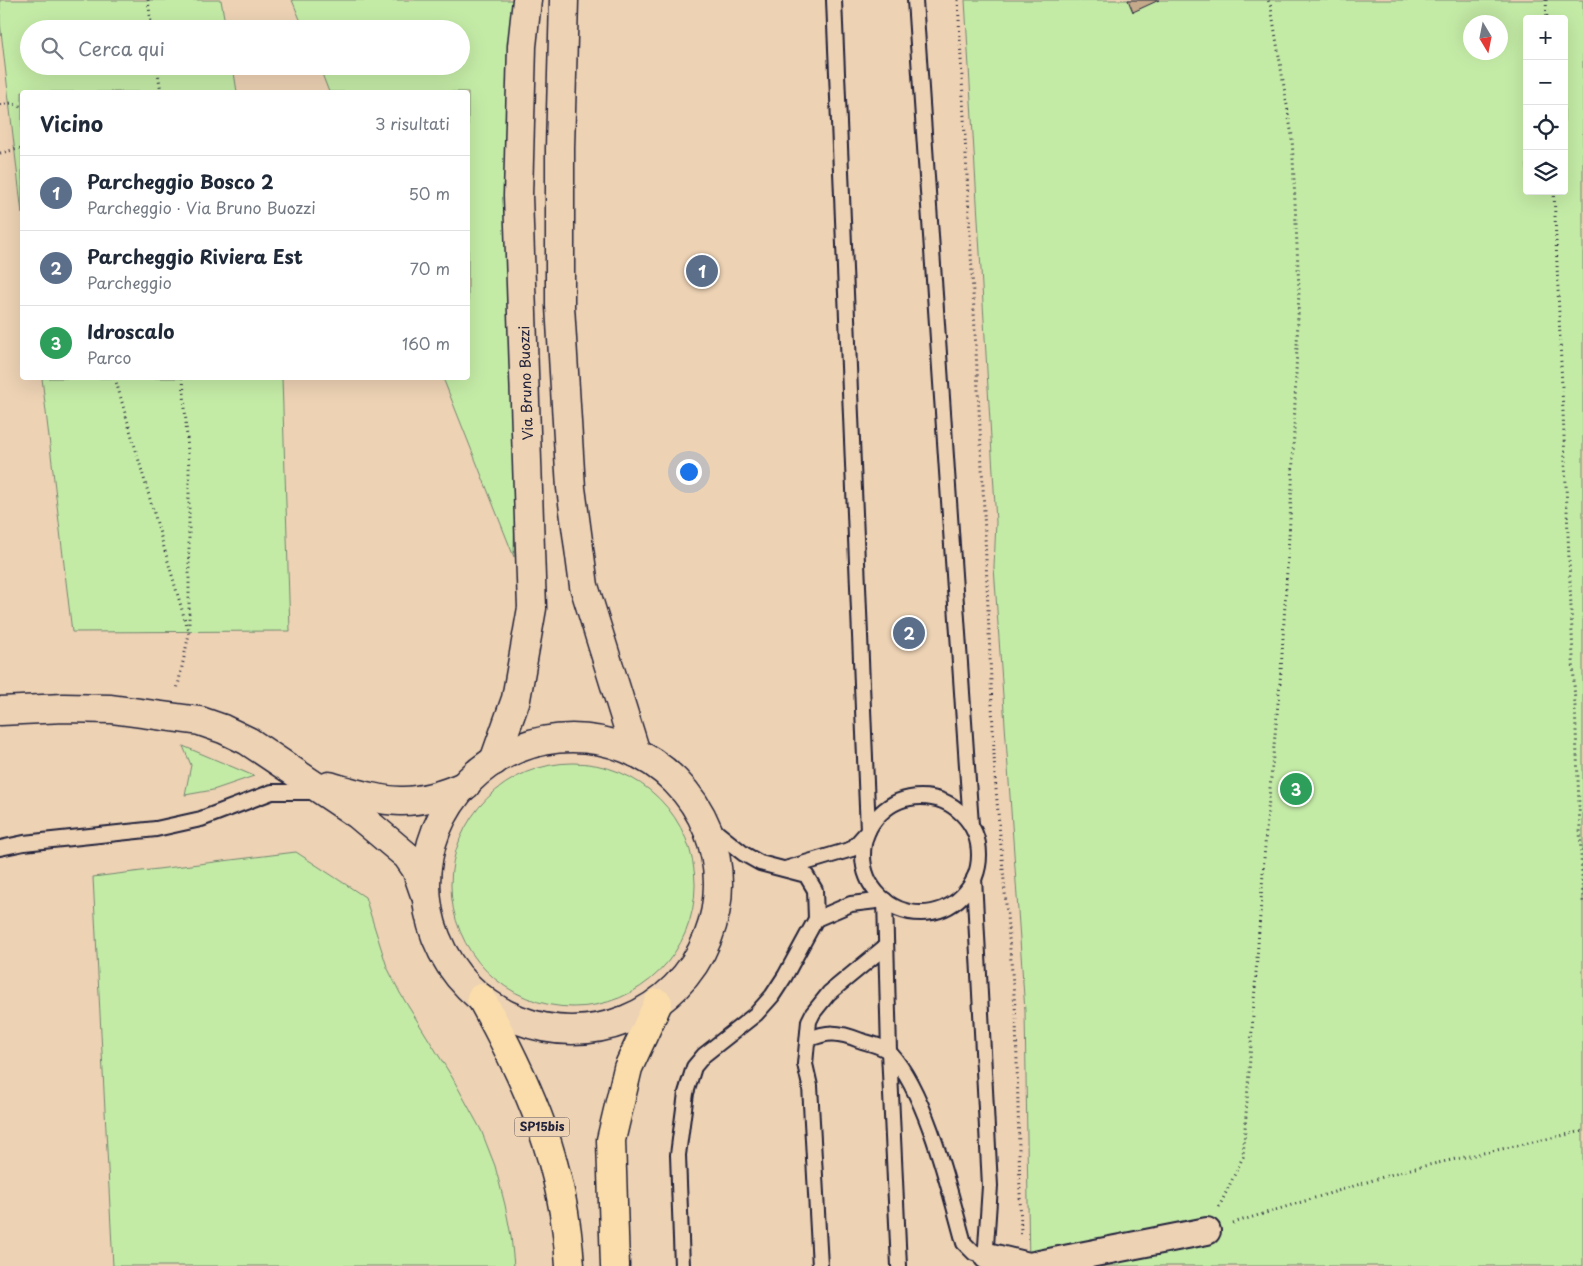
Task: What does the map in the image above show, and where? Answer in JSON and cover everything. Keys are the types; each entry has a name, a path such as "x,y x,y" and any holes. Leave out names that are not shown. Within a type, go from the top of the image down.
{"highway":[{"name":"SP15bis","path":"481,998 514,1057 544,1131 555,1164 564,1205 570,1266"},
{"name":"SP15bis","path":"615,1266 611,1140 628,1068 658,1003"}],"main road":[{"name":"Via Bruno Buozzi","path":"494,761 516,699 532,608 518,196 522,46 527,0"},
{"path":"564,0 560,148 560,306 571,488 584,586 636,753"},
{"path":"0,711 21,708 102,709 200,721 223,729 316,785 357,814 407,856 416,870 423,887 431,921"},
{"name":"SP15bis","path":"572,739 605,742 636,753 650,761 677,782 688,795 705,823 716,855 718,897 714,922 701,953 693,967 682,980 658,1003 615,1024 569,1030 522,1021 508,1015 481,998 450,964 431,921 428,905 427,872 433,840 446,810 466,785 494,761 524,747 572,739"},
{"path":"316,785 373,798 403,802 422,801 441,796 466,785"}],"street":[{"path":"985,1261 1029,1266 1207,1231"}],"lane":[{"path":"834,0 868,831 864,841 863,857 866,873 873,887 885,900 900,909 909,911 935,911 951,904 965,894 974,878 979,860 978,842 972,825 915,0"},
{"path":"0,848 24,843 156,829 201,819 272,792 316,785"},
{"path":"785,869 852,849 881,812 896,802 912,797 930,797 946,802 961,812 972,825"},
{"path":"682,1266 678,1155 686,1093 694,1067 714,1046 750,1020 767,1003 816,919 815,890 806,875 760,863 744,854 705,823"},
{"path":"974,878 990,1186 985,1261"},
{"path":"816,919 851,904 885,900"},
{"path":"885,900 889,1051 899,1266"},
{"path":"820,1266 810,1086 805,1064 809,1021 823,999 886,946"},
{"path":"808,1040 828,1032 844,1034 889,1051 916,1093 939,1155 964,1244 985,1261"}],"path":[{"path":"148,0 151,20"},
{"path":"958,0 983,487 995,778 1016,1018 1021,1265"},
{"path":"1207,1231 1236,1175 1243,1157 1266,831 1281,671 1292,486 1299,290 1293,155 1271,7 1268,0"},
{"path":"1546,0 1547,15"},
{"path":"158,75 161,90"},
{"path":"0,105 11,103 20,106"},
{"path":"0,153 20,148"},
{"path":"1554,195 1583,902"},
{"path":"116,380 189,634"},
{"path":"172,717 189,634 190,468 183,380"},
{"path":"1207,1231 1406,1170 1583,1131"}],"green space":[{"path":"0,0 221,0 224,20 20,20 20,75 234,75 237,90 20,90 20,197 0,22"},
{"path":"292,0 520,0 514,557 444,380 470,380 470,90 328,90 322,75 470,75 470,20 300,20"},
{"path":"965,0 1583,0 1583,1266 1029,1266 1025,1011 994,567 996,522"},
{"path":"42,380 282,380 290,631 72,632"},
{"path":"183,746 254,776 213,790 185,795 191,765"},
{"path":"561,763 585,763 609,768 631,777 660,798 675,817 686,838 693,861 695,885 693,909 686,932 675,953 660,972 631,993 609,1002 585,1007 561,1007 537,1002 515,993 495,980 478,963 465,943 456,921 451,897 451,873 456,849 465,827 478,807 495,790 515,777 537,768"},
{"path":"296,852 365,897 387,967 400,993 452,1077 481,1130 495,1166 505,1205 514,1266 113,1266 93,877"}],"building":[{"path":"1128,0 1159,0 1133,12"}],"place":[{"name":"Parcheggio Bosco 2","path":"702,271"},
{"name":"Parcheggio Riviera Est","path":"909,633"},
{"name":"Idroscalo","path":"1296,789"}]}
